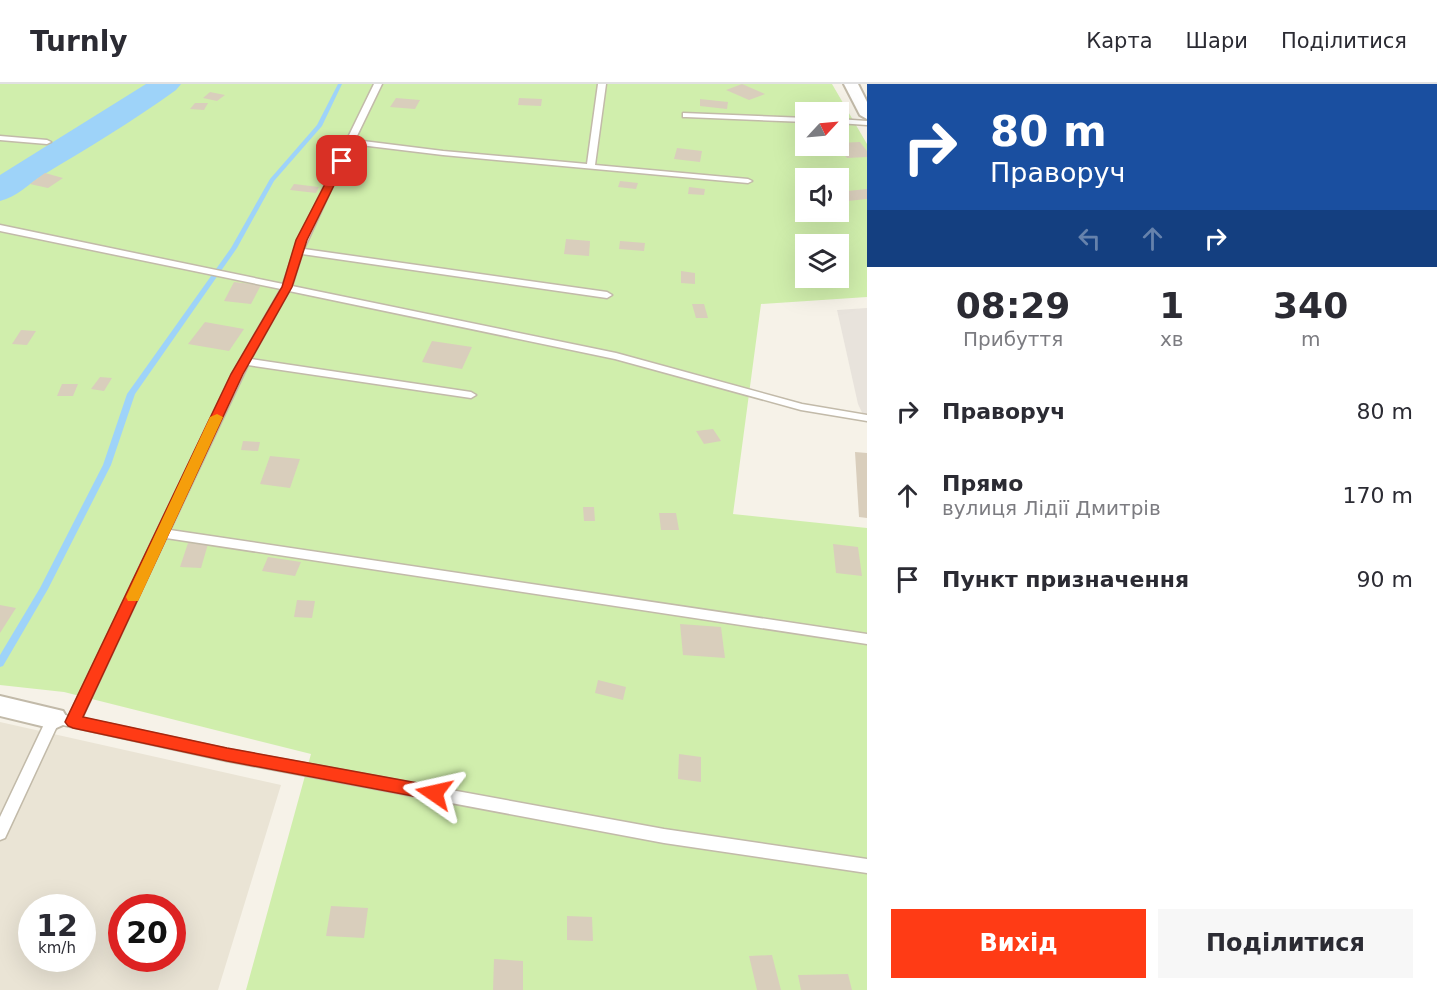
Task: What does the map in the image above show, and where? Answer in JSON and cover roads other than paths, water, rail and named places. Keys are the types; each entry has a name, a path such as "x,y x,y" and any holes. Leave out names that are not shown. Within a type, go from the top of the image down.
{"street":[{"path":"851,84 867,115"},
{"path":"0,706 64,720"}],"lane":[{"path":"0,833 64,720 163,533 244,361 287,287 302,240 352,142 378,84"},
{"path":"591,166 602,84"},
{"path":"686,115 795,120"},
{"path":"849,122 867,123"},
{"path":"0,138 47,142"},
{"path":"352,142 748,181"},
{"path":"0,228 616,356 801,407 867,418"},
{"path":"298,251 607,295"},
{"path":"244,361 471,395"},
{"path":"163,533 867,639"},
{"path":"64,720 238,757 664,836 867,866"}],"waterway":[{"path":"0,191 25,172 124,113 166,84"},
{"path":"0,663 44,589 107,465 131,394 234,248 272,180 319,126 340,84"}]}
